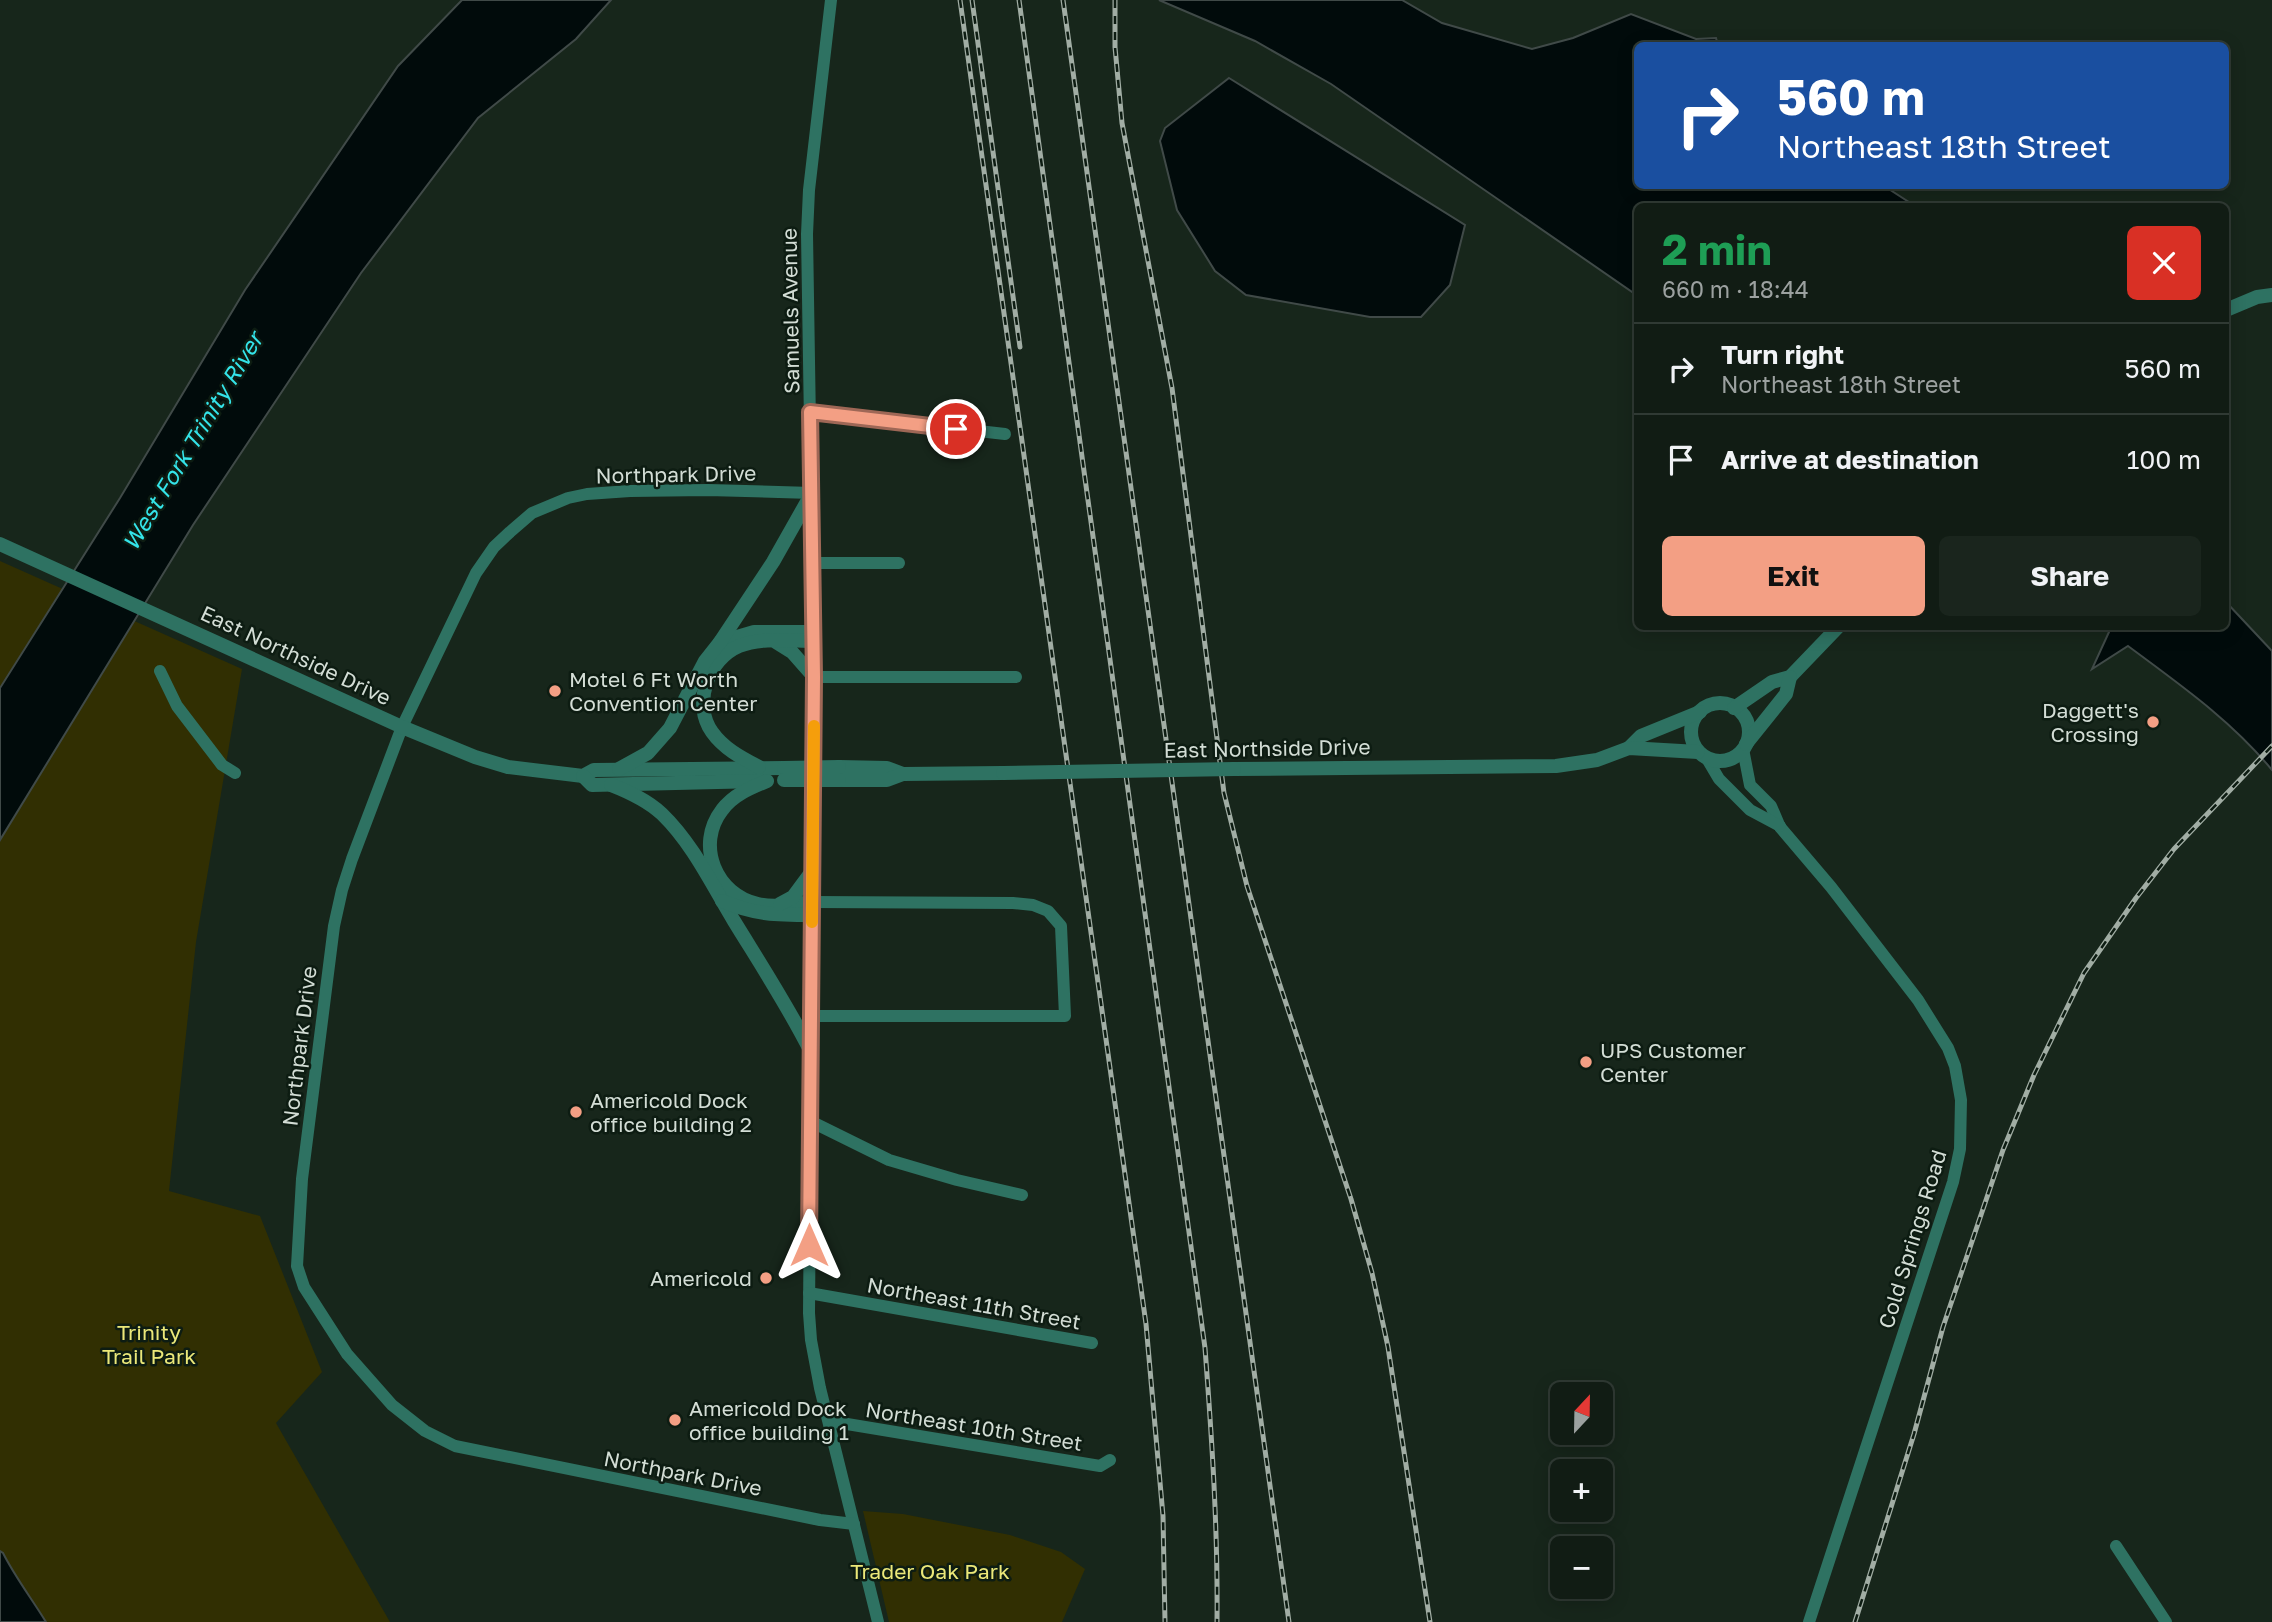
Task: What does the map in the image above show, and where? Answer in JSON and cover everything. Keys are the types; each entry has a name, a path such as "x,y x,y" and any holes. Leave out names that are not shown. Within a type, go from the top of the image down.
{"street":[{"name":"Samuels Avenue","path":"831,0 809,190 807,234 814,636 809,1293 813,1353 878,1622"},
{"path":"2229,309 2257,297 2272,295"},
{"path":"810,412 1005,434"},
{"name":"Northpark Drive","path":"811,493 630,491 568,498 532,513 494,547 475,573 402,727 342,890 334,926 302,1179 297,1266 304,1287 347,1353 392,1405 425,1431 455,1447 820,1520 854,1524"},
{"path":"811,493 792,531 705,661 670,728 648,753 613,778 659,812 674,827 790,1010 811,1052"},
{"name":"East Northside Drive","path":"0,544 402,727 475,757 508,767 583,776 594,770 613,778 839,774 887,780 903,774 1556,765 1597,760 1629,748 1641,736 1700,712"},
{"path":"813,563 899,563"},
{"path":"1745,747 1749,735 1748,726 1744,717 1734,708 1721,704 1711,705 1700,712 1692,725 1693,743 1702,754 1715,761 1733,758 1745,747 1786,694 1790,677 1835,630"},
{"path":"720,642 754,632 814,636"},
{"path":"812,909 759,905 734,894 713,866 710,850 714,822 725,806 764,774 736,755 712,732 705,716 704,696 712,669 728,652 746,644 814,636"},
{"path":"775,641 799,659 814,677 1016,677"},
{"path":"160,671 177,706 222,765 236,772"},
{"path":"1734,708 1772,682 1790,677"},
{"name":"Cold Springs Road","path":"1745,747 1750,785 1771,806 1780,827 1831,887 1931,1020 1948,1048 1955,1066 1961,1100 1960,1149 1953,1182 1809,1622"},
{"name":"East Northside Drive","path":"1629,748 1702,754"},
{"name":"Cold Springs Road","path":"1702,754 1719,779 1750,810 1780,827"},
{"path":"779,905 793,897 813,870"},
{"path":"722,901 742,910 766,915 812,909 1013,903 1033,905 1048,911 1061,926 1065,1016 811,1016"},
{"path":"810,1121 889,1160 1021,1195"},
{"name":"Northeast 11th Street","path":"809,1293 1092,1343"},
{"name":"Northeast 10th Street","path":"829,1421 1100,1466 1110,1460"},
{"path":"2116,1546 2166,1622"}],"green space":[{"name":"Trinity Trail Park","path":"0,561 242,669 196,942 169,1191 260,1216 322,1372 276,1423 390,1622 0,1622"},
{"name":"Trader Oak Park","path":"863,1511 903,1514 1010,1535 1061,1552 1085,1569 1062,1622 889,1622"}],"water":[{"name":"West Fork Trinity River","path":"462,0 611,0 576,39 478,118 361,273 193,525 0,840 0,688 120,498 245,290 398,66"},
{"path":"1159,0 1402,0 1442,23 1532,49 1573,38 1631,14 1696,39 1716,38 1717,42 1634,42 1634,189 1889,189 1910,203 1634,203 1634,293 1331,84 1255,41"},
{"path":"1229,78 1465,225 1450,285 1421,317 1370,317 1246,295 1215,271 1177,210 1160,141 1165,128"},
{"path":"2229,605 2272,651 2272,770 2222,719 2128,646 2092,669 2109,632 2106,630 2229,630"},
{"path":"0,1551 3,1553 46,1622 0,1622"}],"railway":[{"path":"960,0 1146,1324 1163,1516 1165,1622"},
{"path":"972,0 1020,347"},
{"path":"1019,0 1205,1348 1217,1553 1217,1622"},
{"path":"1063,0 1289,1622"},
{"path":"1115,0 1115,47 1122,123 1172,388 1224,793 1247,886 1351,1199 1372,1273 1388,1347 1430,1622"},
{"path":"1855,1622 1914,1434 1943,1327 2003,1150 2034,1075 2084,973 2136,898 2174,849 2272,746"}],"slow traffic":[{"path":"812,922 814,726"}],"place":[{"name":"Motel 6 Ft Worth Convention Center","path":"555,691"},
{"name":"Daggett's Crossing","path":"2153,722"},
{"name":"UPS Customer Center","path":"1586,1062"},
{"name":"Americold Dock office building 2","path":"576,1112"},
{"name":"Americold","path":"766,1278"},
{"name":"Americold Dock office building 1","path":"675,1420"}],"route":[{"path":"809,1245 814,677 810,412 956,429"}]}
